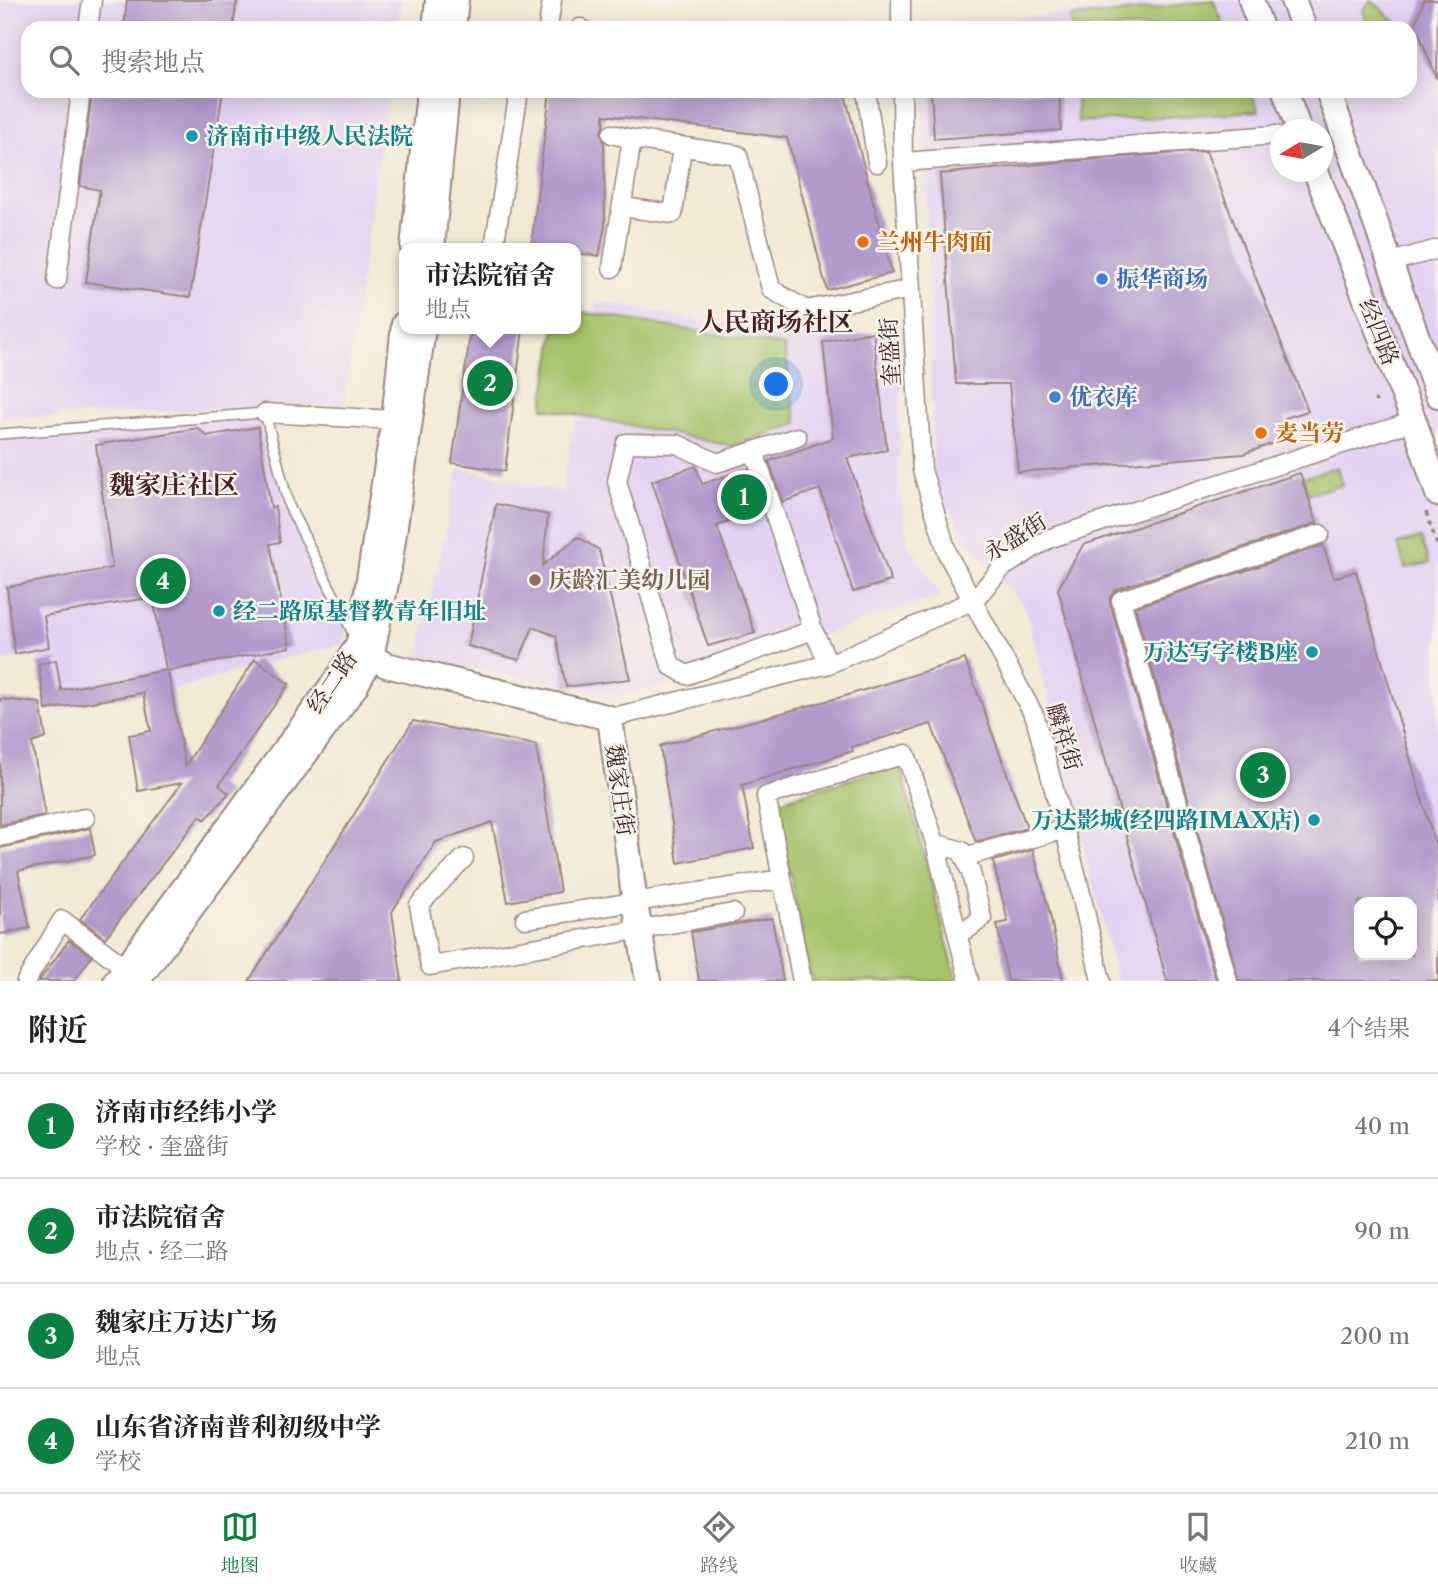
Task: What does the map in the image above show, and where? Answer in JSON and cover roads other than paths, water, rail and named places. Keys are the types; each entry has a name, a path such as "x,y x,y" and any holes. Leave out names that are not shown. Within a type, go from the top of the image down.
{"street":[{"path":"89,21 92,0"},
{"path":"436,21 438,0"},
{"path":"454,21 456,0"},
{"path":"549,21 552,0"},
{"path":"901,0 901,21"},
{"path":"1251,0 1258,21"},
{"path":"1293,0 1301,21"},
{"path":"57,280 79,98"},
{"path":"413,243 428,98"},
{"path":"432,243 446,98"},
{"path":"495,241 518,98"},
{"path":"867,98 877,163"},
{"name":"奎盛街","path":"902,98 903,162 922,470 948,555 974,600"},
{"path":"1285,98 1286,119"},
{"name":"经四路","path":"1331,98 1438,395"},
{"path":"903,162 1270,133"},
{"path":"612,134 738,155 771,289 806,310 911,289"},
{"path":"612,268 632,139"},
{"path":"622,207 673,214 682,147"},
{"name":"经四路","path":"1320,182 1414,421 1438,495"},
{"path":"1391,262 1438,249"},
{"name":"经二路","path":"365,650 403,334"},
{"name":"经二路","path":"129,978 355,687 389,568 422,334"},
{"path":"265,413 394,420"},
{"name":"永盛街","path":"610,718 829,664 974,600 1002,568 1048,539 1414,421"},
{"path":"797,437 717,464 677,443 626,443 617,481 671,666 687,675 813,630"},
{"path":"754,451 813,630 829,664"},
{"path":"1228,981 1121,600 1320,534"},
{"name":"麟祥街","path":"974,600 1035,717 1101,981"},
{"name":"魏家庄街","path":"365,650 386,665 610,718 648,981"},
{"path":"802,981 766,796 906,754 935,843 969,981"},
{"path":"0,837 86,818"},
{"path":"964,857 1065,829"},
{"path":"935,843 962,851 971,873 982,918 968,929"},
{"path":"464,858 419,905 431,974 639,929 733,913"},
{"path":"525,919 782,879"},
{"path":"26,981 62,920 129,978"}],"lane":[{"path":"0,434 265,413 289,506 365,650"}],"place":[{"name":"济南市中级人民法院","path":"192,136"},
{"name":"兰州牛肉面","path":"863,242"},
{"name":"振华商场","path":"1102,279"},
{"name":"市法院宿舍","path":"490,383"},
{"name":"优衣库","path":"1055,397"},
{"name":"麦当劳","path":"1261,433"},
{"name":"济南市经纬小学","path":"744,497"},
{"name":"庆龄汇美幼儿园","path":"535,580"},
{"name":"山东省济南普利初级中学","path":"163,581"},
{"name":"经二路原基督教青年旧址","path":"219,611"},
{"name":"万达写字楼B座","path":"1312,652"},
{"name":"魏家庄万达广场","path":"1263,775"},
{"name":"万达影城(经四路IMAX店)","path":"1314,820"}],"district":[{"name":"人民商场社区","path":"776,322"},
{"name":"魏家庄社区","path":"174,485"}]}
